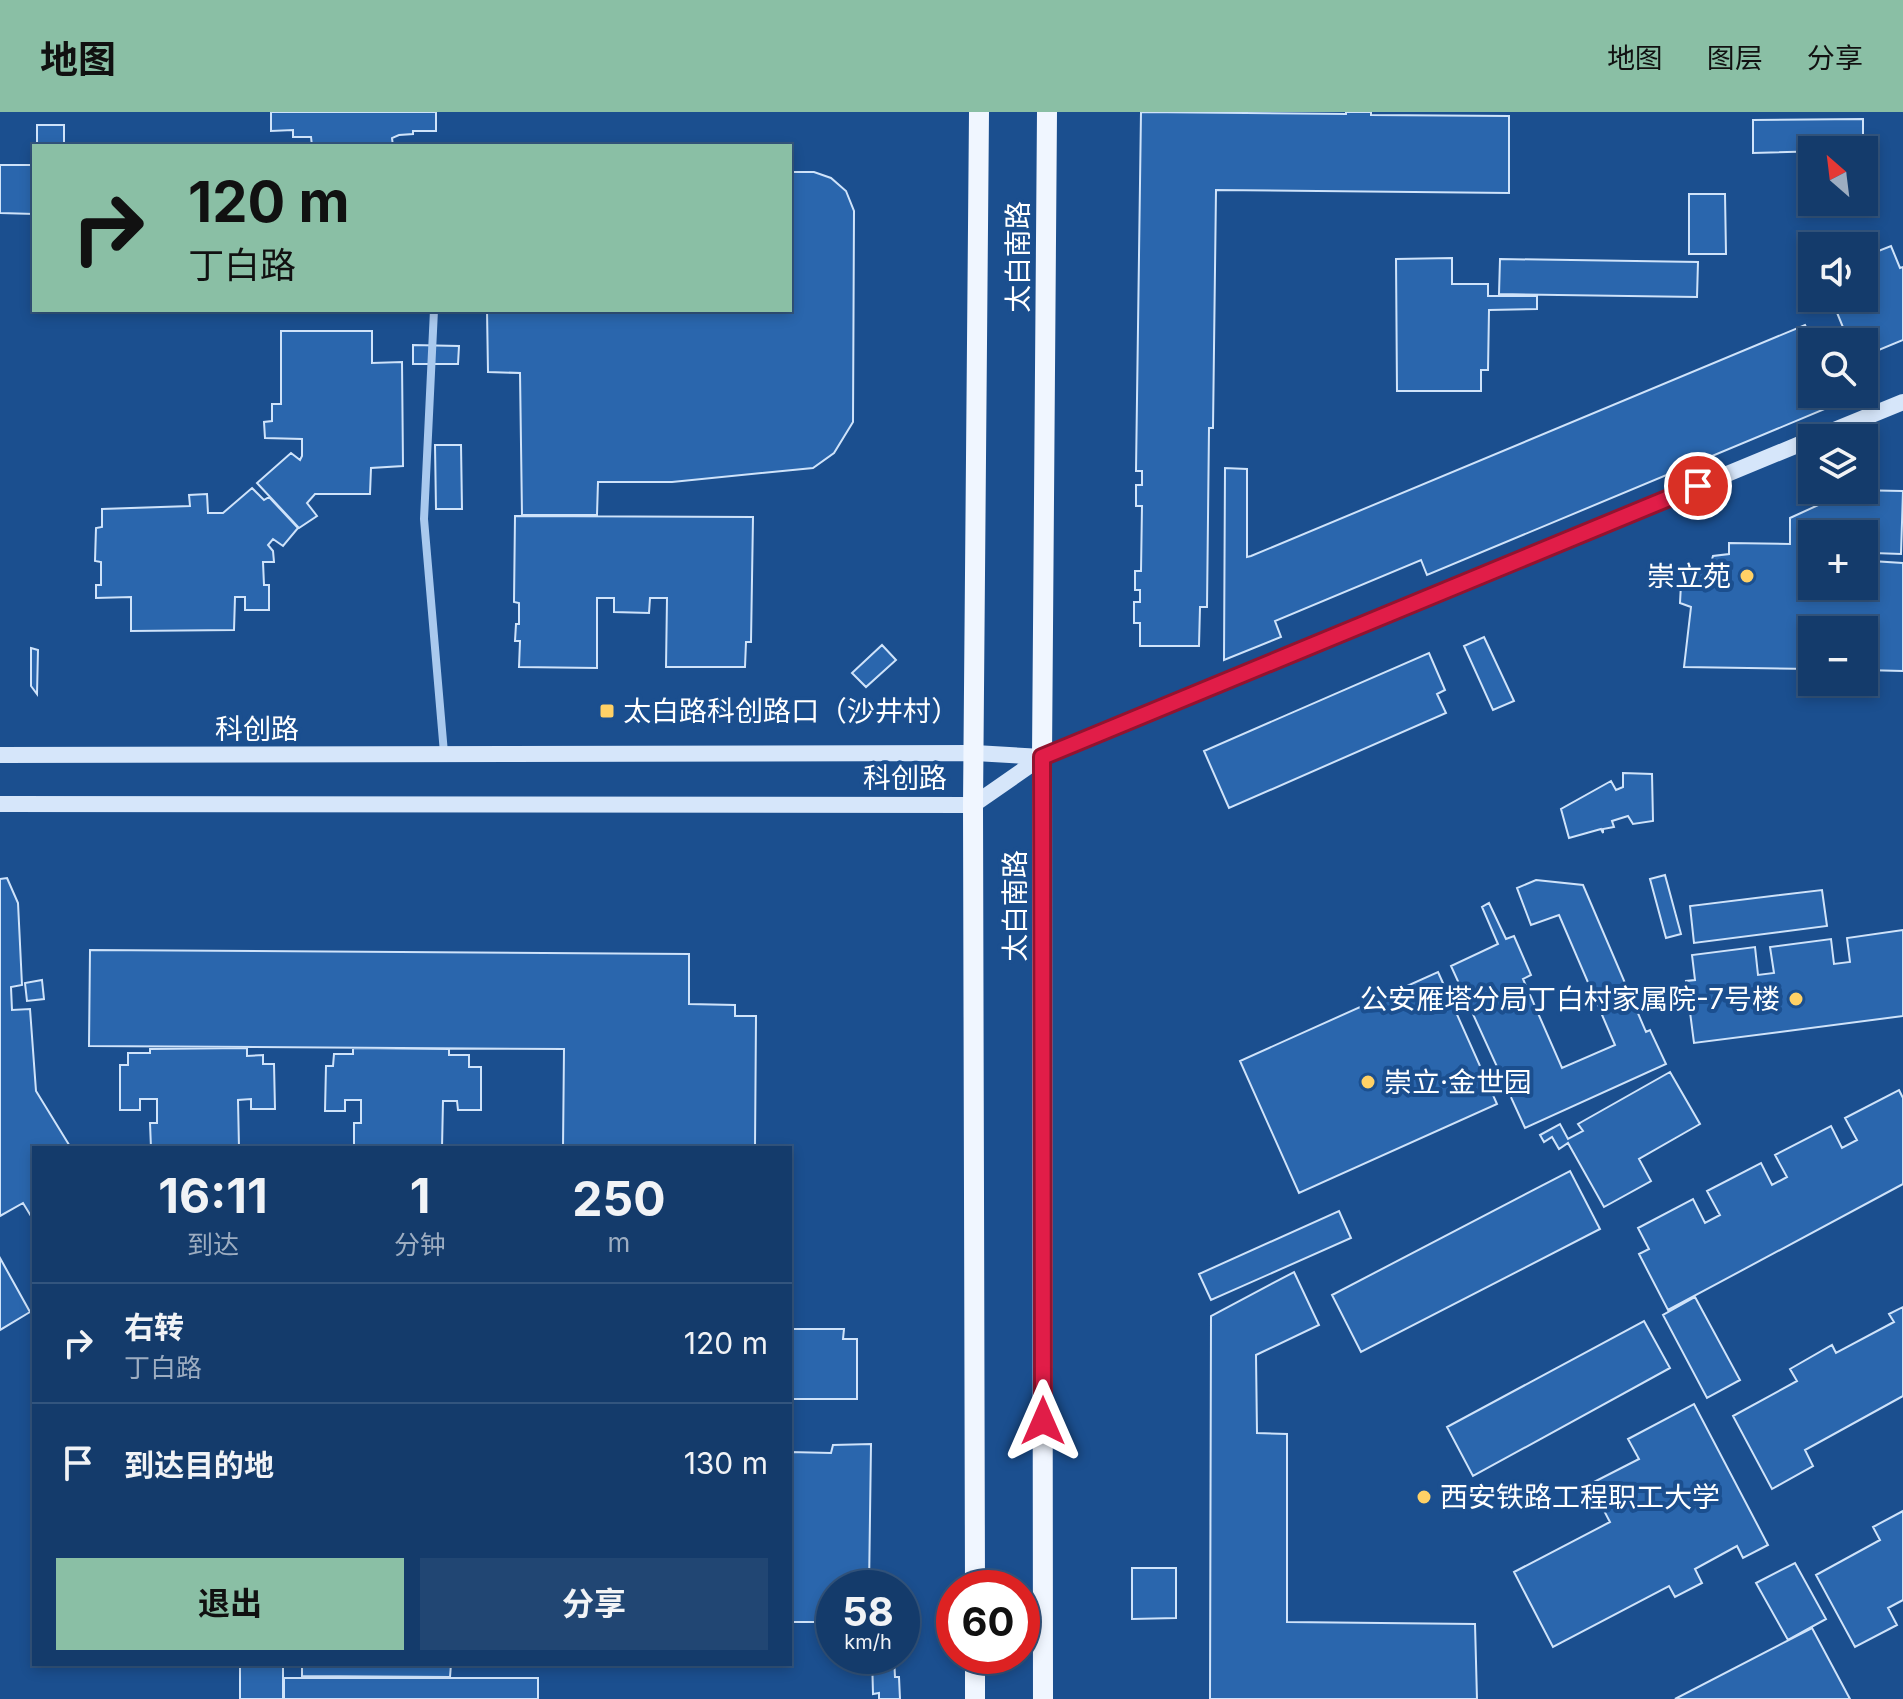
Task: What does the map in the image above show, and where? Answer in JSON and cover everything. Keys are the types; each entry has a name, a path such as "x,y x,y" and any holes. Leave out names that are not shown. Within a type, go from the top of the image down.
{"main road":[{"name":"太白南路","path":"975,1570 973,805 979,112"},
{"name":"太白南路","path":"1043,1699 1042,757 1047,112"},
{"path":"975,1674 975,1699"}],"street":[{"path":"434,312 424,519 445,754"},
{"path":"1850,424 1903,402"},
{"path":"1042,757 1798,446"},
{"name":"科创路","path":"0,755 975,753 1042,757"},
{"name":"科创路","path":"0,804 973,805 1042,757"}],"building":[{"path":"271,112 436,112 436,131 413,131 413,134 399,135 392,138 393,144 312,144 311,137 293,137 293,130 271,131"},
{"path":"1141,112 1371,112 1371,115 1509,116 1509,193 1216,190 1207,607 1200,607 1199,646 1140,646 1140,623 1134,623 1134,602 1140,602 1140,590 1135,590 1135,571 1141,571 1142,506 1136,506 1136,485 1142,485 1142,471 1136,471"},
{"path":"1863,119 1863,136 1798,136 1798,152 1753,153 1753,120"},
{"path":"37,125 64,125 64,144 37,144"},
{"path":"0,165 32,165 32,214 0,213"},
{"path":"792,172 814,172 831,178 846,191 854,211 853,422 834,453 813,468 672,482 598,482 597,515 522,515 520,373 488,372 487,312 792,312"},
{"path":"1689,194 1725,194 1726,254 1689,254"},
{"path":"1891,246 1900,268 1903,267 1903,340 1878,350 1878,328 1843,328 1837,312 1878,312 1878,251"},
{"path":"1452,258 1452,284 1488,284 1488,296 1537,296 1537,309 1489,310 1488,370 1481,370 1481,391 1397,391 1396,259"},
{"path":"1500,259 1698,262 1697,297 1499,294"},
{"path":"1805,325 1806,328 1798,328 1798,408 1827,408 1427,575 1421,560 1275,621 1281,637 1224,660 1225,468 1247,469 1247,557"},
{"path":"281,331 372,331 372,363 402,362 403,466 371,468 370,494 315,494 307,503 317,516 299,528 257,483 291,453 300,460 302,456 302,439 265,438 264,422 272,421 272,404 281,404"},
{"path":"413,345 459,346 458,364 413,364"},
{"path":"435,445 461,445 462,509 436,509"},
{"path":"252,488 264,500 269,497 298,528 283,546 273,539 268,545 273,551 274,562 263,562 264,585 269,585 269,610 245,610 245,597 235,597 234,630 131,631 131,597 96,598 96,585 101,585 101,562 95,561 96,528 102,527 102,509 190,506 189,495 207,494 208,513 223,513"},
{"name":"崇立苑","path":"1878,491 1903,491 1901,554 1878,553 1878,520 1798,520 1798,600 1878,600 1878,561 1903,563 1903,671 1878,670 1878,616 1798,616 1798,669 1684,667 1691,607 1680,603 1682,565 1710,566 1713,556 1729,554 1729,543 1790,544 1790,518 1820,504 1878,504"},
{"path":"515,516 753,517 751,642 746,642 745,667 666,667 667,598 650,598 649,613 614,612 614,598 597,598 597,668 519,667 520,641 515,641 519,603 514,602"},
{"path":"1484,637 1514,701 1493,710 1464,646"},
{"path":"882,645 896,660 866,687 852,673"},
{"path":"31,648 38,650 37,694 31,686"},
{"path":"1429,653 1445,690 1437,694 1446,713 1229,808 1204,751"},
{"path":"1623,773 1652,774 1653,821 1633,824 1628,816 1612,821 1614,827 1603,829 1603,833 1601,829 1569,838 1561,809 1611,781 1616,790 1623,787"},
{"path":"1665,875 1681,934 1666,938 1650,879"},
{"path":"7,878 18,903 22,985 11,987 12,1010 30,1009 36,1091 70,1146 32,1146 32,1218 23,1203 0,1216 0,879"},
{"path":"1536,880 1583,885 1646,1032 1650,1030 1666,1064 1525,1128 1451,966 1498,944 1482,907 1489,903 1506,939 1514,936 1531,975 1523,979 1562,1068 1615,1045 1559,915 1531,925 1517,888"},
{"path":"1822,890 1827,926 1694,943 1690,906"},
{"name":"公安雁塔分局丁白村家属院-7号楼","path":"1903,930 1903,1016 1694,1043 1686,981 1695,980 1692,955 1755,947 1758,975 1774,973 1770,947 1831,939 1834,964 1850,962 1847,938"},
{"path":"90,950 689,954 689,1004 735,1005 735,1016 756,1016 755,1146 563,1146 564,1049 89,1046"},
{"name":"崇立·金世园","path":"1438,972 1497,1104 1299,1193 1240,1061"},
{"path":"42,980 44,999 27,1001 25,983"},
{"path":"247,1048 247,1056 263,1055 263,1064 274,1064 275,1109 251,1109 251,1099 238,1100 239,1146 151,1146 150,1123 157,1123 157,1099 140,1099 140,1110 120,1110 120,1065 128,1065 128,1053 150,1053 150,1049"},
{"path":"353,1048 449,1049 449,1055 469,1055 469,1067 481,1067 481,1110 458,1110 457,1101 443,1101 442,1146 354,1146 354,1123 361,1123 361,1100 345,1100 345,1111 325,1111 326,1066 333,1066 334,1054 353,1054"},
{"path":"1670,1072 1700,1124 1639,1159 1651,1181 1604,1207 1568,1143 1559,1149 1552,1137 1544,1142 1540,1135 1560,1124 1568,1139 1583,1131 1578,1124"},
{"path":"1899,1090 1903,1098 1903,1184 1668,1310 1639,1254 1649,1249 1638,1228 1693,1199 1705,1223 1720,1215 1707,1191 1761,1163 1772,1185 1787,1177 1775,1155 1831,1126 1842,1148 1857,1140 1845,1118"},
{"path":"1570,1171 1600,1229 1361,1352 1332,1295"},
{"path":"1339,1211 1351,1238 1211,1300 1199,1274"},
{"path":"0,1258 30,1312 0,1330"},
{"path":"1294,1272 1319,1325 1256,1355 1257,1433 1287,1434 1287,1622 1475,1624 1477,1699 1210,1699 1211,1316"},
{"path":"1695,1297 1740,1380 1707,1398 1663,1315"},
{"path":"1903,1307 1903,1396 1805,1450 1813,1466 1772,1489 1733,1416 1797,1381 1790,1369 1832,1345 1836,1353 1894,1322 1889,1314"},
{"path":"1644,1321 1670,1368 1473,1476 1447,1427"},
{"path":"792,1329 844,1329 843,1339 857,1339 857,1399 792,1399"},
{"path":"1694,1404 1768,1545 1743,1558 1737,1546 1695,1569 1702,1583 1675,1597 1669,1586 1553,1647 1514,1572 1610,1522 1590,1484 1639,1459 1628,1439"},
{"path":"871,1444 869,1570 816,1570 816,1622 792,1622 792,1452 831,1453 833,1445"},
{"path":"1903,1511 1903,1600 1888,1608 1897,1625 1855,1647 1816,1575 1880,1540 1873,1527"},
{"path":"1795,1563 1826,1619 1788,1640 1756,1583"},
{"path":"1132,1568 1176,1568 1176,1618 1132,1619"},
{"path":"1812,1628 1850,1699 1675,1699"},
{"path":"240,1666 283,1666 283,1699 240,1699"},
{"path":"302,1666 451,1666 450,1677 302,1676"},
{"path":"872,1674 895,1674 899,1677 900,1699 879,1699 879,1693 873,1694"},
{"path":"284,1678 538,1678 538,1699 284,1699"}],"place":[{"name":"崇立苑","path":"1747,576"},
{"name":"太白路科创路口（沙井村）","path":"607,711"},
{"name":"公安雁塔分局丁白村家属院-7号楼","path":"1796,999"},
{"name":"崇立·金世园","path":"1368,1082"},
{"name":"西安铁路工程职工大学","path":"1424,1497"}],"route":[{"path":"1043,1421 1042,757 1698,486"}]}
